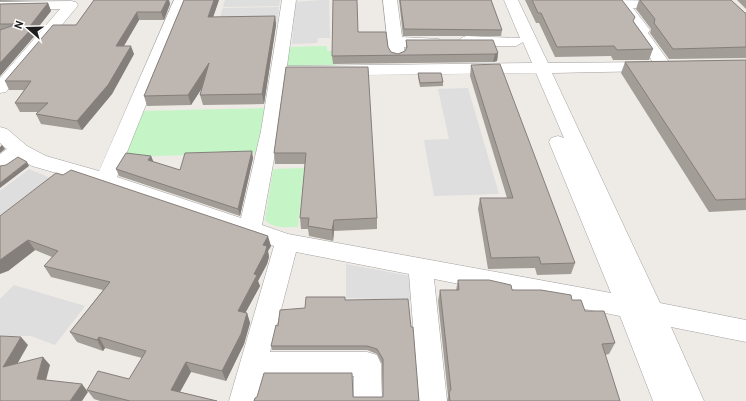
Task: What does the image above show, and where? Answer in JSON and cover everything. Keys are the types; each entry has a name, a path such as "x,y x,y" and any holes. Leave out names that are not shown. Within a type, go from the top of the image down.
{"street":[{"path":"105,180 180,0"},
{"path":"250,229 270,131 290,0"},
{"path":"390,0 399,71"},
{"path":"499,0 516,41 533,67"},
{"path":"510,0 533,67 641,311 690,401"},
{"path":"279,71 399,71 533,67 671,66 638,30 643,30 622,2"},
{"path":"622,2 677,4"},
{"path":"0,6 71,5 0,88"},
{"path":"395,42 516,41"},
{"path":"0,133 20,150 38,160 105,180 287,242 746,331"},
{"path":"0,163 20,150"},
{"path":"243,401 287,242"},
{"path":"421,269 423,305 433,401"},
{"path":"641,311 667,401"},
{"path":"253,364 367,364 368,401"}],"green space":[{"path":"327,46 327,51 335,51 335,66 290,67 285,65 287,47"},
{"path":"265,108 258,153 122,157 140,111"},
{"path":"304,168 298,227 280,227 272,225 265,220 273,169"}],"shaded area":[{"path":"225,0 280,0 279,6 223,7"},
{"path":"329,0 330,38 318,38 317,43 292,44 295,2"},
{"path":"279,7 277,24 217,25 223,8"},
{"path":"468,88 499,194 434,196 424,140 449,139 438,89"},
{"path":"29,169 60,182 0,230 0,191"},
{"path":"346,264 410,276 413,300 346,298"},
{"path":"14,285 85,306 55,345 31,336 0,336 0,299"}],"building":[{"path":"94,0 167,0 161,12 137,12 116,46 131,46 108,85 77,121 36,114 48,103 15,103 31,81 5,81 53,25 76,25"},
{"path":"184,0 214,0 208,17 275,16 262,94 200,95 209,63 188,95 144,96"},
{"path":"333,0 357,0 358,32 386,32 388,47 391,52 398,54 405,51 407,47 406,40 493,40 498,53 332,56"},
{"path":"400,0 491,0 502,30 404,29"},
{"path":"532,0 622,0 635,17 633,21 653,49 617,50 614,46 557,47 541,13 538,13"},
{"path":"640,0 731,0 746,13 746,47 673,49 654,23 655,19"},
{"path":"48,3 30,26 34,26 0,63 0,30 17,24 0,24 0,4"},
{"path":"746,60 746,199 716,200 625,62"},
{"path":"500,64 575,263 541,264 539,257 491,258 480,198 513,198 471,65"},
{"path":"286,67 368,67 377,218 334,220 332,230 308,226 309,218 300,218 306,153 274,153"},
{"path":"418,73 441,73 443,82 420,83"},
{"path":"252,151 238,209 116,169 126,153 151,156 148,160 180,170 185,153"},
{"path":"18,157 27,162 0,183 0,166 6,165"},
{"path":"71,170 268,236 263,245 267,246 265,253 254,274 257,275 238,311 247,313 241,334 222,371 186,362 171,390 217,401 130,401 87,390 98,371 129,379 146,351 99,337 97,340 70,332 110,282 44,266 58,251 28,240 0,260 0,216 56,173 63,175"},
{"path":"458,280 489,280 511,285 512,290 541,290 571,295 572,300 581,300 585,311 604,311 615,343 602,344 620,401 450,401 449,392 451,390 440,290 459,290"},
{"path":"306,297 345,297 345,300 408,299 411,327 413,327 419,401 254,401 257,397 264,373 352,373 353,397 383,397 383,359 377,349 367,346 271,346 276,325 278,326 280,310 305,308"},
{"path":"0,336 21,337 3,367 43,357 37,379 82,384 70,401 0,401"}]}
